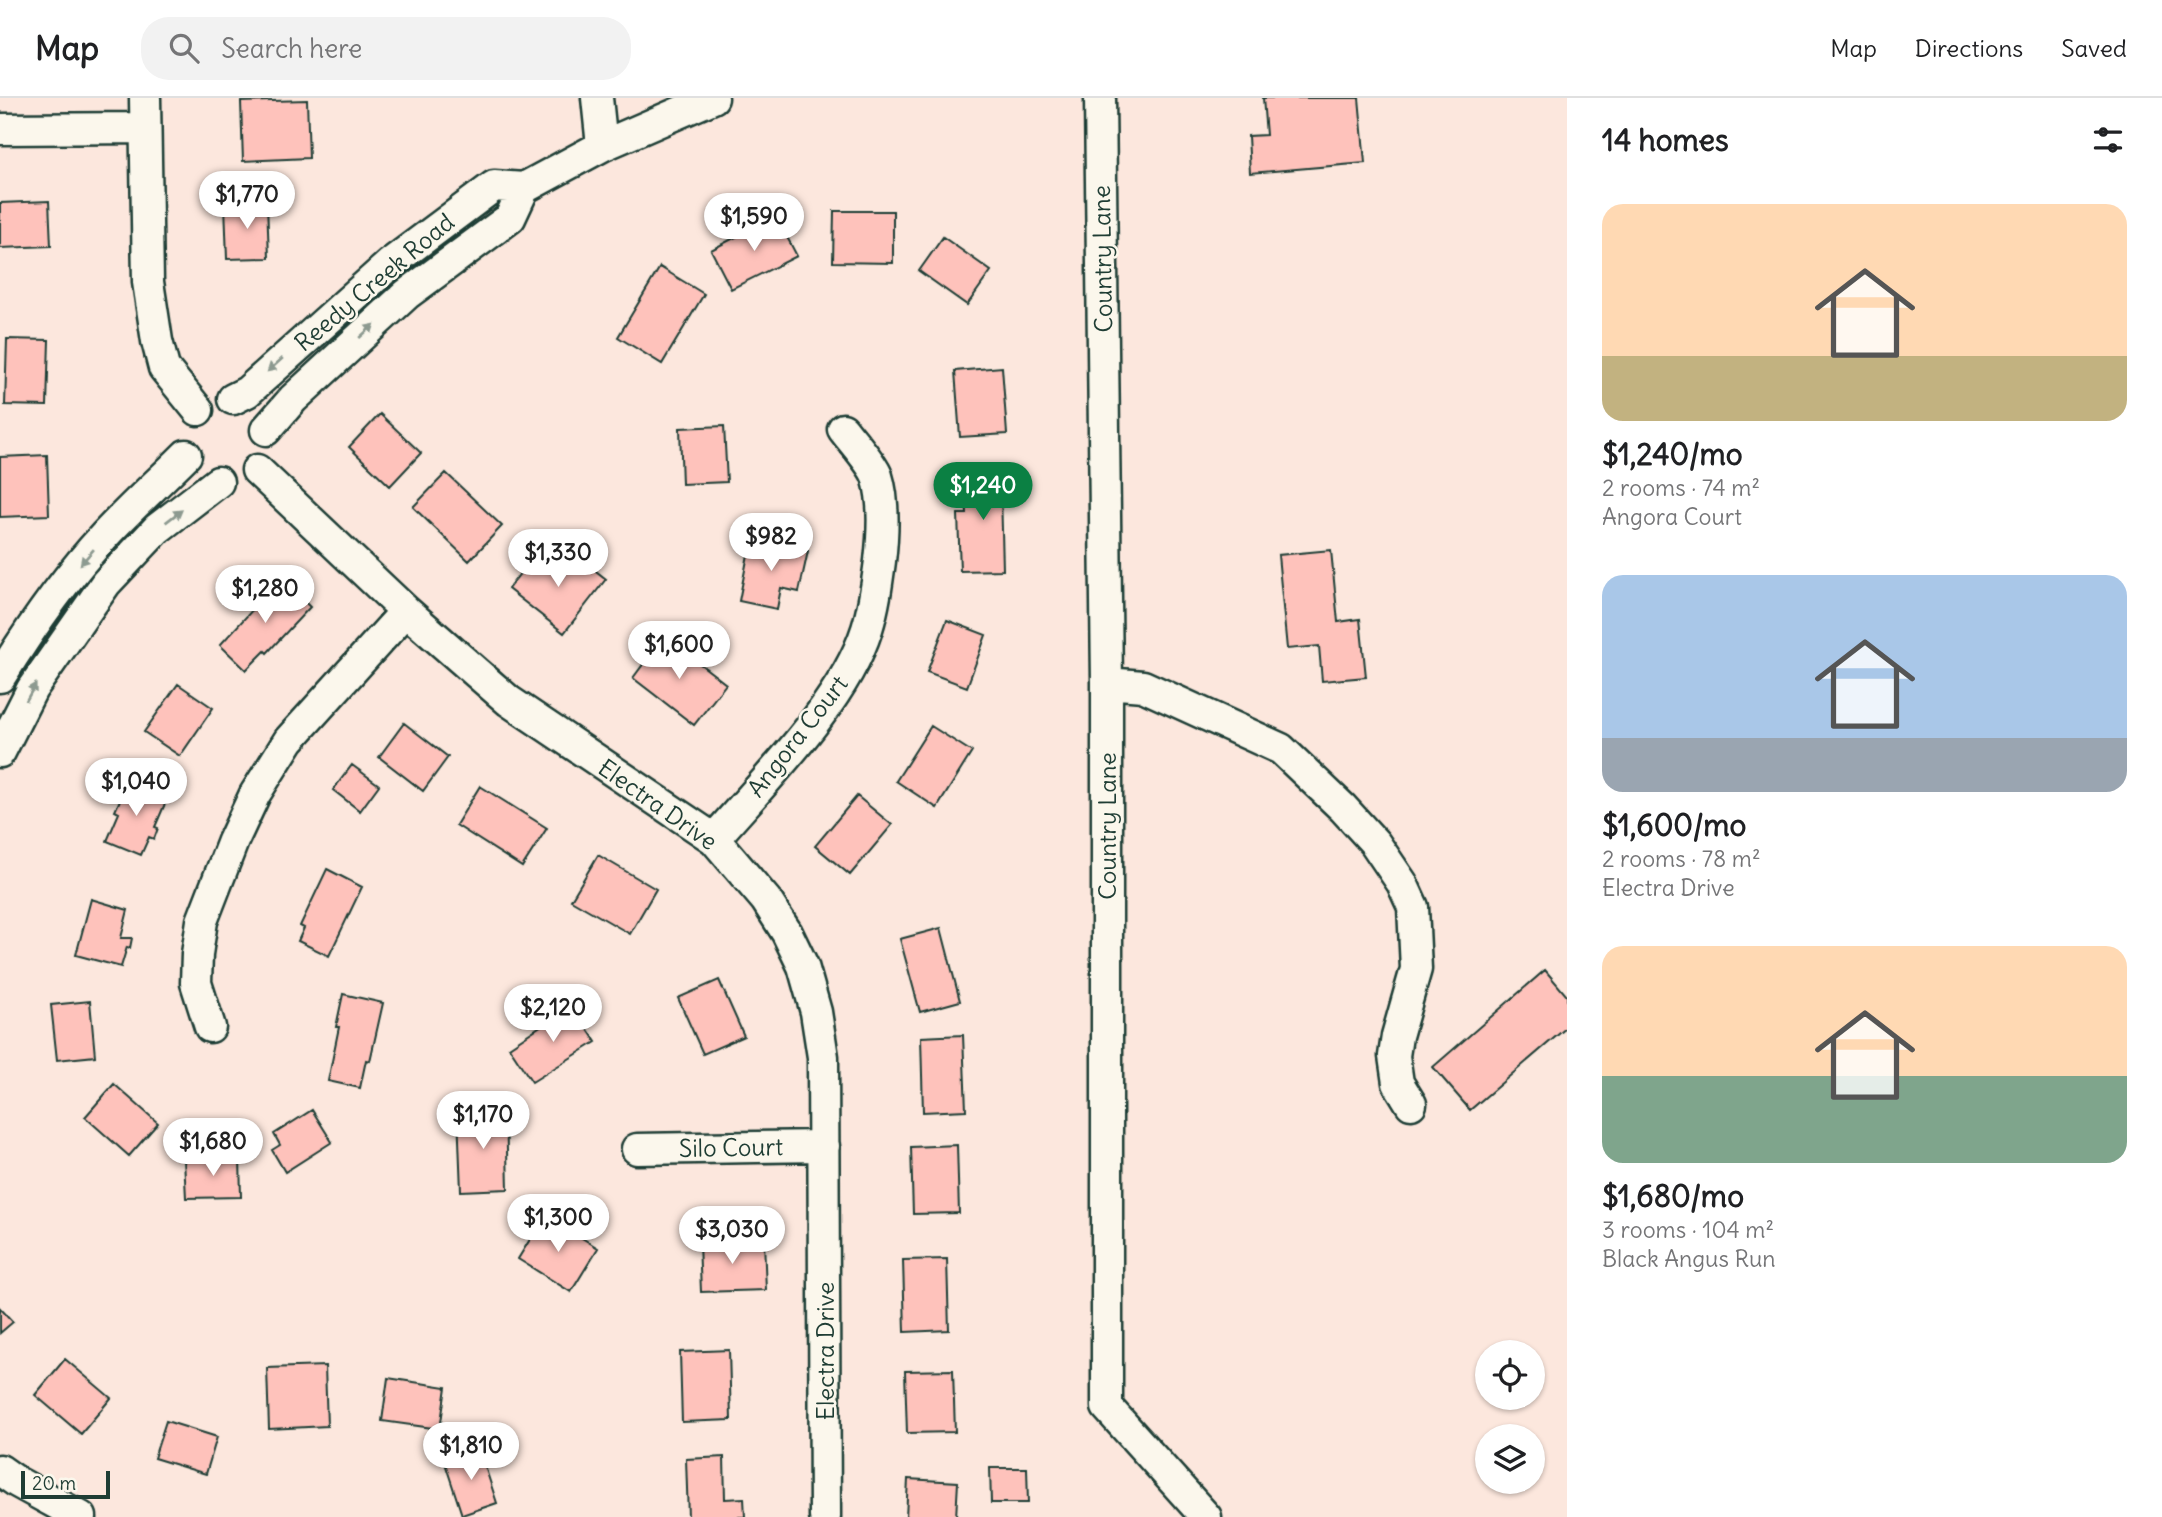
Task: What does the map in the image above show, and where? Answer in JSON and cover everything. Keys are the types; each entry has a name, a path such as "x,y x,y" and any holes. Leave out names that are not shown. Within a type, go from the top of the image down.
{"street":[{"path":"145,98 148,282 157,341 164,368 198,410"},
{"path":"597,98 602,146"},
{"name":"Reedy Creek Road","path":"233,399 247,392 391,263 494,186 524,188 602,146 713,98"},
{"name":"Country Lane","path":"1100,98 1107,683 1107,1407 1206,1517"},
{"path":"0,129 145,128"},
{"name":"Reedy Creek Road","path":"267,430 293,399 407,294 510,218 524,188"},
{"path":"233,399 252,407 261,417 267,430 268,444 257,470 239,480 218,482 205,477 194,468 186,455 186,429 198,410 213,400 233,399"},
{"name":"Angora Court","path":"714,839 834,694 853,664 867,630 876,591 882,542 881,505 877,475 843,429"},
{"path":"0,677 37,619 76,569 106,534 186,455"},
{"name":"Electra Drive","path":"257,470 406,611 509,701 714,839 766,900 803,966 816,1012 823,1057 825,1517"},
{"path":"0,752 32,688 106,583 157,529 218,482"},
{"path":"210,1027 196,983 202,921 244,817 255,794 289,740 406,611"},
{"path":"1107,683 1143,686 1281,749 1376,843 1402,883 1413,907 1416,969 1394,1056 1398,1083 1411,1104"},
{"name":"Silo Court","path":"637,1149 824,1146"},
{"path":"0,1470 81,1517"}],"building":[{"path":"1263,98 1359,98 1365,163 1250,173 1248,136 1266,135"},
{"path":"307,100 309,158 243,161 241,102"},
{"path":"49,201 51,246 0,248 0,203"},
{"path":"267,203 269,258 227,259 225,205"},
{"path":"834,211 893,211 893,263 833,262"},
{"path":"776,216 797,256 731,289 711,250"},
{"path":"943,237 991,271 967,305 919,271"},
{"path":"660,267 704,294 662,364 618,337"},
{"path":"7,339 49,340 47,406 5,405"},
{"path":"1002,367 1007,434 960,437 955,371"},
{"path":"380,414 421,453 390,486 349,447"},
{"path":"724,426 727,482 682,484 680,428"},
{"path":"47,455 49,515 0,517 0,457"},
{"path":"446,473 502,526 469,561 413,507"},
{"path":"965,474 1016,474 1017,490 1001,491 1003,570 960,571 958,514 967,514"},
{"path":"751,539 808,551 799,592 781,588 777,609 739,601"},
{"path":"568,549 606,579 564,633 508,589 532,558 550,572"},
{"path":"1331,550 1338,622 1360,619 1366,677 1322,681 1319,646 1287,649 1278,555"},
{"path":"281,579 310,607 267,653 265,651 246,670 220,645"},
{"path":"947,620 986,635 967,687 927,672"},
{"path":"664,636 726,684 694,725 633,678"},
{"path":"178,684 213,708 180,756 144,732"},
{"path":"404,723 448,757 423,791 379,757"},
{"path":"931,726 972,752 937,808 896,781"},
{"path":"352,765 379,785 360,811 333,790"},
{"path":"128,782 167,799 155,827 158,828 154,839 149,837 141,855 107,841 119,813 115,811"},
{"path":"480,786 547,828 522,867 456,825"},
{"path":"857,796 892,825 850,875 815,846"},
{"path":"598,855 656,889 630,934 571,900"},
{"path":"327,869 362,887 329,956 298,941 304,928 300,926"},
{"path":"91,899 128,910 121,938 132,938 121,967 76,955"},
{"path":"941,928 960,1001 920,1012 900,939"},
{"path":"1545,970 1567,996 1567,1027 1470,1110 1433,1067"},
{"path":"719,980 744,1036 703,1054 678,998"},
{"path":"343,994 383,1003 370,1061 366,1060 360,1088 328,1081"},
{"path":"90,1001 95,1056 57,1060 51,1005"},
{"path":"572,1005 596,1042 532,1082 509,1047"},
{"path":"963,1035 966,1110 923,1112 921,1037"},
{"path":"114,1084 158,1123 129,1156 85,1117"},
{"path":"312,1110 332,1142 285,1172 272,1150 280,1145 274,1134"},
{"path":"506,1112 508,1189 461,1191 458,1114"},
{"path":"957,1145 959,1213 913,1214 911,1147"},
{"path":"240,1158 241,1197 186,1198 184,1159"},
{"path":"545,1215 598,1248 571,1292 518,1259"},
{"path":"764,1241 766,1290 701,1292 699,1243"},
{"path":"947,1259 949,1330 905,1332 903,1260"},
{"path":"0,1308 13,1322 0,1333"},
{"path":"729,1350 731,1420 682,1422 680,1352"},
{"path":"65,1359 111,1398 81,1434 35,1395"},
{"path":"325,1366 327,1426 269,1429 267,1368"},
{"path":"953,1370 955,1432 907,1433 905,1371"},
{"path":"388,1378 446,1387 440,1429 382,1421"},
{"path":"166,1421 217,1437 206,1474 154,1458"},
{"path":"479,1448 497,1503 462,1515 444,1460"},
{"path":"724,1457 725,1499 744,1498 745,1517 688,1517 686,1459"},
{"path":"990,1468 1027,1468 1028,1503 991,1503"},
{"path":"908,1479 958,1482 956,1517 906,1517"}]}
